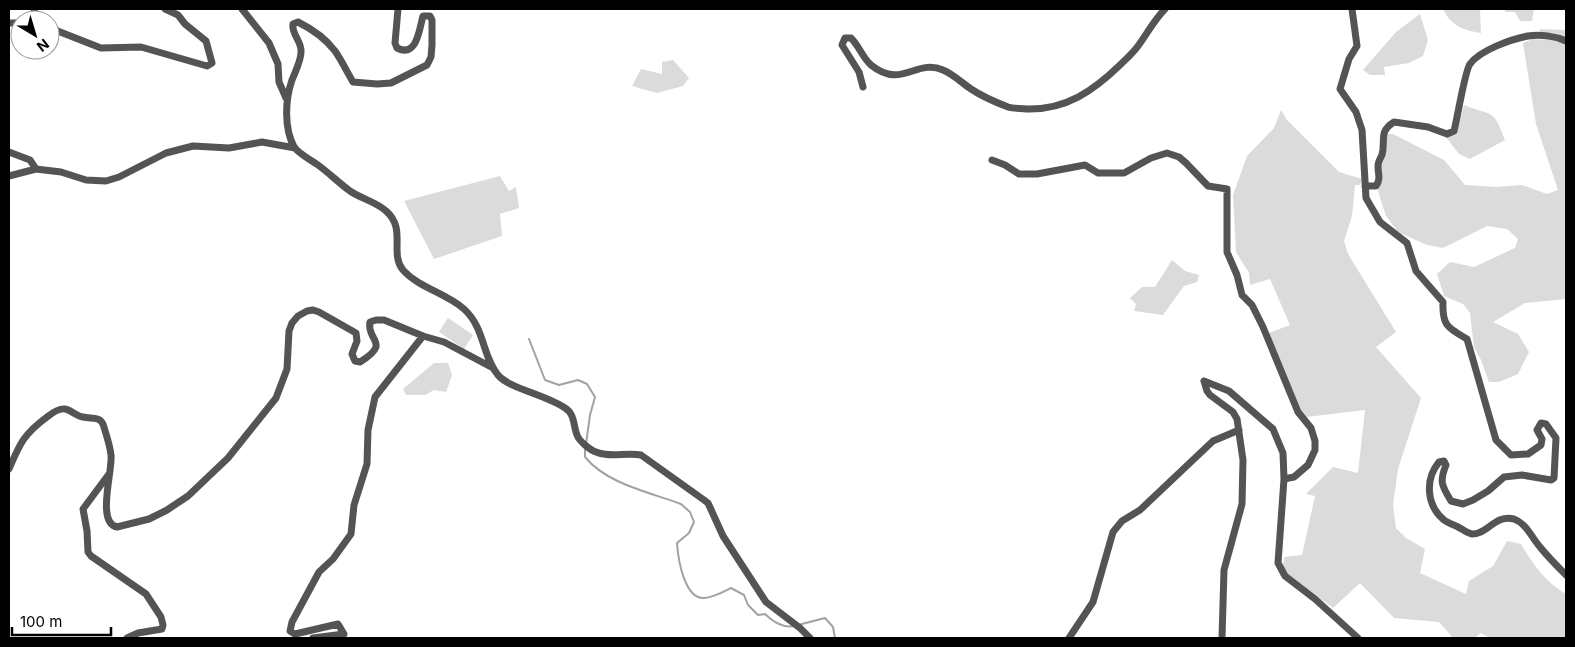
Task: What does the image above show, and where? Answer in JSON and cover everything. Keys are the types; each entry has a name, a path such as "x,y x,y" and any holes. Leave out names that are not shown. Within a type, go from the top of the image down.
{"street":[{"path":"60,32 101,48 141,47 207,66 212,63 206,40 185,24 178,15 165,9"},
{"path":"242,9 269,43 278,64 279,82 287,99"},
{"path":"295,148 289,128 287,99 301,54 301,48 292,29 295,22 315,32 330,45 353,82 390,83 427,65 431,57 432,20 430,16 423,16 416,44 409,50 403,51 397,48 395,42 398,9"},
{"path":"862,86 859,72 842,44 845,38 851,38 870,64 879,71 894,76 925,67 935,68 943,70 990,100 1011,108 1036,109 1052,107 1072,101 1104,81 1138,47 1164,9"},
{"path":"1352,9 1357,46 1349,59 1340,89 1356,112 1362,130 1366,198 1380,222 1407,243 1416,271 1443,302 1442,316 1449,328 1467,339 1496,440 1511,455 1528,454 1541,444 1542,439 1536,430 1542,423 1546,424 1556,438 1554,478 1551,480 1522,475 1504,477 1488,491 1463,504 1451,501 1441,486 1442,474 1446,465 1444,461 1439,462 1434,468 1429,481 1432,505 1444,520 1471,534 1502,518 1515,520 1523,525 1539,547 1566,575"},
{"path":"1365,186 1376,186 1379,181 1377,165 1382,153 1384,132 1394,122 1428,127 1447,134 1454,131 1469,64 1479,56 1489,49 1529,36 1557,37 1566,41"},
{"path":"9,176 36,169 61,172 86,180 106,181 119,177 166,153 193,146 229,148 262,142 295,148 348,190 369,199 386,211 393,219 398,236 396,257 402,269 410,277 457,303 465,310 479,330 493,368 500,378 508,383 543,396 567,409 571,413 577,437 597,453 634,453 641,455 708,503 723,536 766,602 810,638"},
{"path":"9,152 30,160 36,169"},
{"path":"992,160 1005,164 1019,174 1037,174 1085,165 1098,173 1124,173 1151,158 1167,153 1179,157 1186,162 1208,186 1227,189 1227,252 1238,275 1242,295 1252,306 1263,327 1298,412 1311,428 1315,441 1315,450 1308,464 1294,477 1284,479"},
{"path":"9,468 22,439 31,429 52,414 65,409 81,417 95,418 101,420 111,453 107,519 111,526 127,525 158,516 188,496 228,458 276,398 287,369 289,331 298,316 307,311 319,312 356,333 357,341 352,354 355,361 360,362 375,350 377,345 370,322 384,320 423,336 444,342 493,368"},
{"path":"313,638 344,634 338,624 294,634 290,631 292,622 318,572 333,559 351,534 354,505 367,464 368,430 375,397 423,336"},
{"path":"1222,638 1224,570 1242,504 1243,460 1238,419 1233,412 1210,395 1204,381 1229,391 1273,428 1283,453 1284,479 1278,563 1285,576 1315,599 1358,638"},
{"path":"1069,638 1093,602 1112,532 1116,527 1140,510 1213,441 1239,430"},
{"path":"109,474 83,509 88,531 88,552 104,566 146,594 161,616 163,625 162,629 138,632 127,638"}],"shaded area":[{"path":"1443,9 1480,9 1481,33 1458,26 1450,20"},
{"path":"1505,9 1534,9 1532,21 1520,21 1515,12 1505,12"},
{"path":"1420,14 1428,40 1423,56 1409,63 1384,67 1385,75 1370,75 1363,70 1396,32"},
{"path":"1539,29 1566,30 1566,299 1525,303 1493,322 1518,334 1529,352 1518,374 1499,382 1489,382 1474,347 1470,313 1463,304 1444,296 1437,274 1450,262 1474,267 1515,248 1518,239 1507,229 1487,226 1443,248 1427,245 1398,232 1386,216 1377,188 1379,166 1386,134 1393,134 1444,160 1465,185 1496,187 1522,185 1547,194 1558,190 1536,124 1523,43 1533,39 1545,40"},
{"path":"673,60 689,78 683,86 657,93 632,86 641,69 662,74 662,62"},
{"path":"1464,105 1491,115 1498,122 1505,140 1470,159 1459,154 1445,136 1457,133"},
{"path":"1281,110 1287,120 1339,172 1362,179 1360,185 1355,185 1352,216 1344,241 1348,254 1396,332 1376,347 1421,398 1398,469 1393,505 1396,528 1406,538 1425,549 1420,573 1466,594 1469,581 1493,566 1507,541 1521,544 1540,572 1566,594 1566,638 1490,638 1481,633 1474,638 1453,638 1439,622 1394,618 1360,583 1333,608 1285,572 1283,565 1284,557 1302,555 1315,496 1306,494 1333,467 1358,473 1365,410 1307,417 1300,411 1269,333 1290,325 1270,279 1250,285 1249,273 1236,252 1233,195 1247,156 1274,128"},
{"path":"500,176 509,191 516,187 519,208 500,214 502,236 434,259 404,201"},
{"path":"1172,260 1185,271 1199,275 1197,282 1184,286 1163,315 1134,311 1136,304 1130,298 1142,287 1155,287"},
{"path":"448,318 473,335 464,349 439,332"},
{"path":"434,363 448,363 452,375 446,392 434,390 425,395 406,395 403,389"}],"waterway":[{"path":"529,339 545,380 559,385 578,380 587,384 595,397 590,415 586,444"},
{"path":"585,448 585,457 605,474 629,486 681,504 690,512 694,522 689,533 677,543 681,568 687,585 692,592 698,597 705,598 731,588 744,595 748,605 758,615 765,614 778,623 794,626"},
{"path":"798,625 825,618 833,627 835,638"}]}
